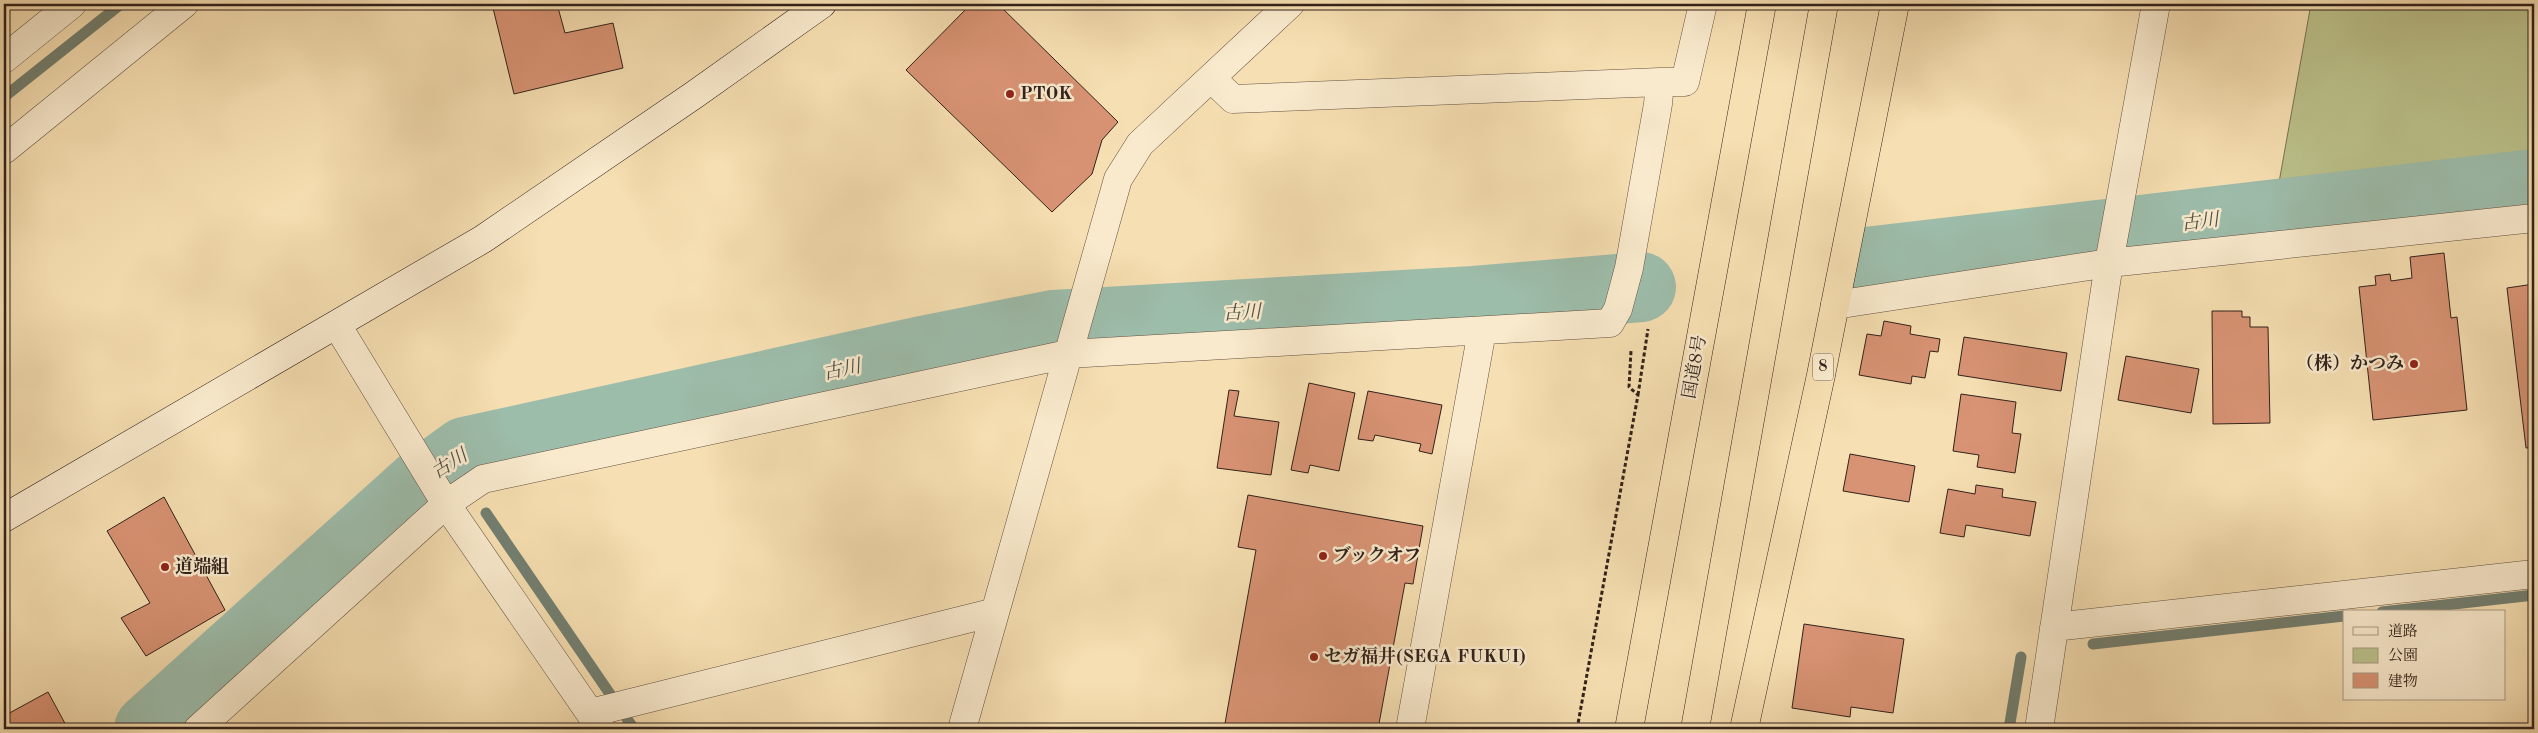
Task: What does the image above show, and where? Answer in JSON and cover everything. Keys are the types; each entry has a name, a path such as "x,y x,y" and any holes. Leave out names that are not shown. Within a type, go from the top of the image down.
{"highway":[{"name":"国道8号","path":"1629,729 1762,4"},
{"path":"1695,729 1824,4"},
{"name":"8","path":"1744,729 1835,305 1895,4"}],"street":[{"path":"4,58 72,4"},
{"path":"4,150 184,4"},
{"path":"4,518 483,239 694,96 822,4"},
{"path":"962,729 1118,179 1140,144 1290,4"},
{"path":"1211,78 1233,99 1684,82 1703,4"},
{"path":"2039,729 2109,263 2156,4"},
{"path":"198,729 446,504 483,479 1068,354 1482,331 1614,316 1629,268 1658,104 1660,82"},
{"path":"1835,305 2109,263 2534,218"},
{"path":"337,324 446,504 596,721 995,612"},
{"path":"1410,729 1482,331"},
{"path":"2054,627 2534,574"}],"path":[{"path":"1577,729 1638,395 1629,387 1632,325 1614,316"}],"green space":[{"path":"2311,4 2534,4 2534,157 2278,188"}],"building":[{"path":"492,4 557,4 565,33 613,23 623,68 514,94"},
{"path":"971,4 998,4 1118,122 1102,140 1092,174 1052,212 906,70"},
{"name":"（株）かつみ","path":"2444,253 2451,318 2457,317 2467,410 2373,420 2359,287 2376,285 2375,276 2390,274 2391,281 2412,278 2410,257"},
{"path":"2534,284 2534,447 2526,448 2507,288"},
{"path":"2212,311 2242,311 2242,317 2250,317 2250,327 2268,327 2270,423 2213,424"},
{"path":"1884,321 1911,326 1910,334 1940,339 1938,352 1930,351 1925,378 1912,376 1911,384 1859,375 1867,334 1881,336"},
{"path":"1964,337 2067,353 2061,391 1958,375"},
{"path":"2126,356 2199,369 2191,413 2118,400"},
{"path":"1309,383 1355,393 1339,471 1310,465 1308,473 1291,470"},
{"path":"1229,390 1239,391 1234,416 1279,422 1271,475 1217,468"},
{"path":"1368,391 1442,405 1432,454 1419,451 1421,444 1375,435 1373,441 1358,439"},
{"path":"1961,394 2016,402 2012,433 2021,434 2015,473 1977,467 1979,455 1953,451"},
{"path":"1850,454 1915,466 1909,502 1843,491"},
{"path":"1976,485 2003,489 2002,497 2036,502 2030,536 1966,525 1964,537 1940,533 1948,489 1975,494"},
{"name":"セガ福井(SEGA FUKUI)","path":"1248,495 1423,526 1413,584 1405,583 1378,729 1224,729 1256,550 1238,547"},
{"name":"道端組","path":"164,497 225,610 146,656 121,618 150,603 107,531"},
{"path":"1804,624 1904,639 1893,713 1851,707 1850,717 1792,708"},
{"path":"48,692 68,729 4,729 4,716"}],"waterway":[{"path":"4,97 121,4"},
{"name":"古川","path":"1866,262 2534,184"},
{"name":"古川","path":"149,729 421,484 465,452 918,352 1053,325 1474,301 1641,287"},
{"path":"486,513 634,729"},
{"path":"2400,610 2534,595"},
{"path":"2093,644 2343,616"},
{"path":"2009,729 2021,657"}],"place":[{"name":"PTOK","path":"1010,94"},
{"name":"（株）かつみ","path":"2414,364"},
{"name":"ブックオフ","path":"1323,556"},
{"name":"道端組","path":"165,567"},
{"name":"セガ福井(SEGA FUKUI)","path":"1314,657"}]}
